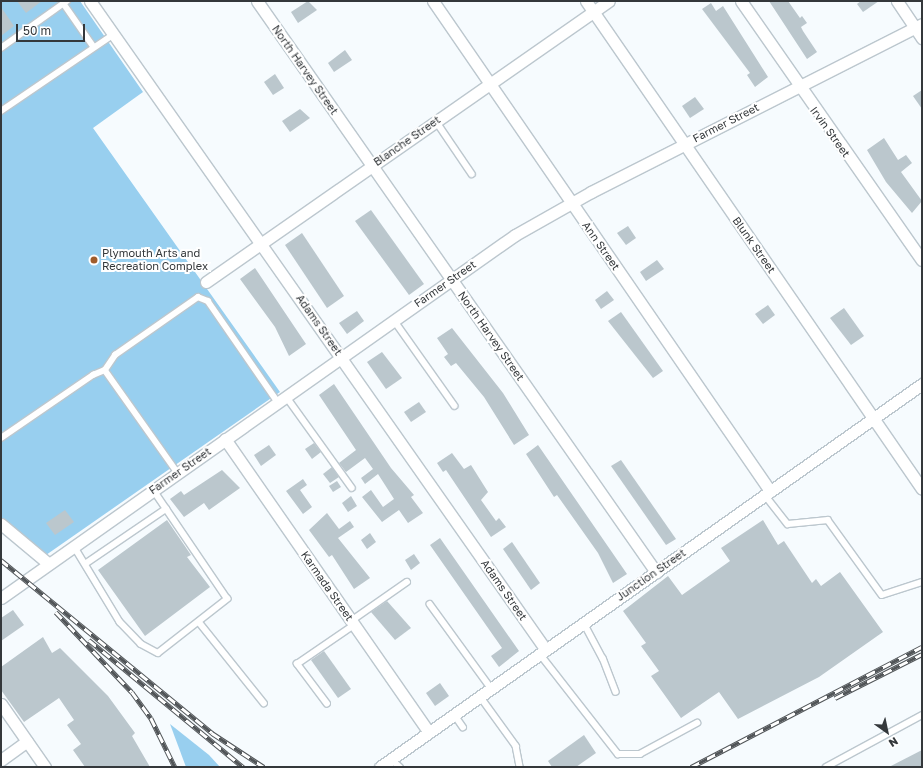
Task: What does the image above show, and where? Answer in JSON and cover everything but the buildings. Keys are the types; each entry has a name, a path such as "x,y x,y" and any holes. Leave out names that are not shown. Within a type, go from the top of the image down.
{"street":[{"name":"Adams Street","path":"90,1 342,357 543,652"},
{"name":"North Harvey Street","path":"257,1 656,572"},
{"name":"Ann Street","path":"432,1 571,202 768,493"},
{"name":"Blunk Street","path":"586,1 922,489"},
{"name":"Blanche Street","path":"206,282 263,244 436,120 609,1"},
{"name":"Irvin Street","path":"741,1 798,86 922,260"},
{"path":"897,1 919,26 922,38"},
{"name":"Farmer Street","path":"1,598 509,239 571,202 919,26"},
{"name":"Junction Street","path":"380,767 922,384"},
{"name":"Karmada Street","path":"225,439 429,732"},
{"path":"1,524 49,564"},
{"path":"1,704 45,767"},
{"path":"1,760 27,741"}],"lane":[{"path":"1,48 65,2 94,48"},
{"path":"1,111 113,35"},
{"path":"436,120 472,174"},
{"path":"1,438 92,375 105,370 115,355 198,297 208,301 352,488"},
{"path":"394,320 455,406"},
{"path":"105,370 178,473"},
{"path":"74,546 120,622 141,644 158,653 200,622 227,599 153,490"},
{"path":"768,493 788,524 828,520 882,595 922,582"},
{"path":"85,564 166,509"},
{"path":"327,704 297,664 407,582"},
{"path":"430,604 490,688"},
{"path":"200,622 264,703"},
{"path":"584,623 604,658 616,692"},
{"path":"543,652 618,754 640,754 697,723"},
{"path":"480,696 516,746 520,767"},
{"path":"454,714 463,727"},
{"path":"826,767 922,715"},
{"path":"391,759 400,767"}],"shaded area":[{"name":"Plymouth Arts and Recreation Complex","path":"1,1 80,1 143,92 93,128 280,392 46,555 1,519"},
{"path":"170,724 209,755 220,767 186,767"}],"railway":[{"path":"1,560 212,733 264,767"},
{"path":"56,612 132,692 151,718 175,767"},
{"path":"89,640 243,767"},
{"path":"691,767 922,647"},
{"path":"835,698 922,654"}],"place":[{"name":"Plymouth Arts and Recreation Complex","path":"94,260"}]}
